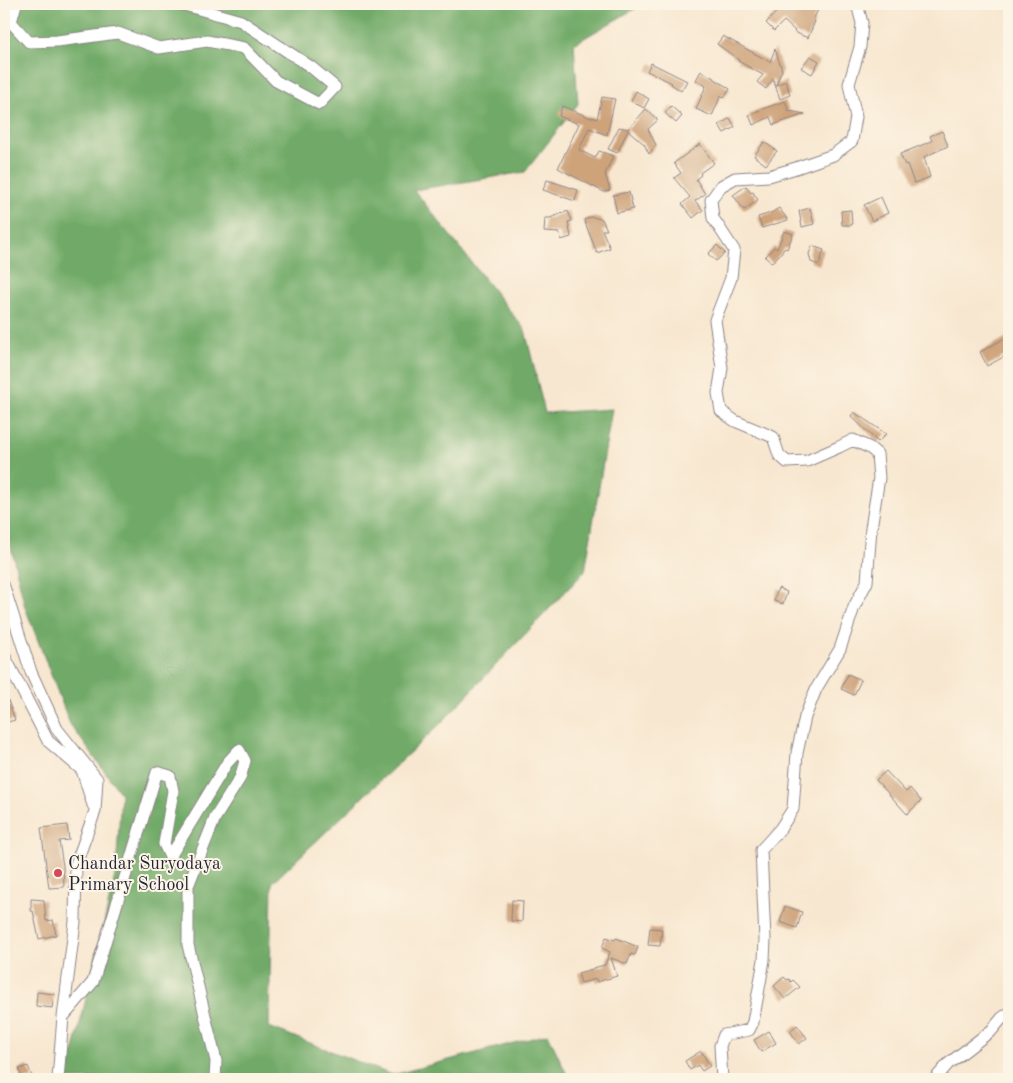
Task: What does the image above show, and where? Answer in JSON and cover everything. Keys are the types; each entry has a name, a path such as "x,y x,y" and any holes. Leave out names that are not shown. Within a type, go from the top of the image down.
{"street":[{"path":"16,4 11,22 29,42 57,41 118,33 159,48 207,41 244,48 276,81 319,104 335,88 311,67 241,21 181,4"},
{"path":"722,1079 720,1046 724,1034 749,1030 753,1022 764,960 765,939 761,850 780,829 793,809 797,753 805,717 816,689 840,649 854,607 867,582 871,528 879,478 877,454 870,448 852,440 806,461 787,462 779,455 773,437 735,421 721,411 718,393 722,368 716,320 731,278 734,250 713,218 711,200 721,186 735,178 769,176 796,168 833,155 852,142 856,117 849,84 860,47 862,23 857,4"},
{"path":"4,588 31,672 57,729 97,779 95,812 76,864 75,922 63,1017 58,1079"},
{"path":"4,655 48,741 82,770 95,812"},
{"path":"63,1017 92,982 157,772 170,776 173,791 164,844 170,857 227,763 239,750 245,761 240,778 215,818 188,886 188,945 216,1061 215,1079"},
{"path":"935,1079 948,1064 992,1030 1009,1013"}],"green space":[{"path":"4,4 643,4 574,44 578,104 525,172 414,190 525,330 545,413 612,409 585,571 440,724 272,883 269,1027 392,1075 548,1034 569,1079 67,1079 116,872 121,794 70,724 25,607 4,517"}],"building":[{"path":"784,4 821,4 813,20 815,21 808,38 794,32 784,21 774,31 766,23"},
{"path":"723,36 770,62 775,49 782,70 776,85 786,81 790,95 780,99 773,79 766,89 757,82 763,75 738,61 717,44"},
{"path":"810,56 819,61 812,74 801,68"},
{"path":"651,63 687,81 681,91 672,83 647,71"},
{"path":"701,71 730,89 724,98 721,95 712,116 696,109 706,86 696,80"},
{"path":"636,91 649,99 644,108 631,101"},
{"path":"602,97 615,99 607,135 589,128 579,150 595,158 599,151 613,156 605,174 610,190 604,192 558,168 579,124 559,116 562,106 597,119"},
{"path":"785,101 789,111 805,114 773,125 770,117 753,125 749,115"},
{"path":"671,106 682,116 676,123 665,113"},
{"path":"646,109 658,120 648,129 656,145 649,154 644,144 628,130 617,153 608,149 619,127 628,129"},
{"path":"730,118 735,127 724,133 719,125"},
{"path":"942,131 948,146 924,157 930,177 914,183 907,164 905,165 900,154 932,141 930,136"},
{"path":"764,142 777,151 766,165 754,156"},
{"path":"700,144 714,163 700,173 701,175 696,179 705,194 695,201 703,210 693,218 682,204 690,197 674,178 681,173 674,163"},
{"path":"547,180 578,190 575,201 543,190"},
{"path":"746,186 758,200 744,210 733,195"},
{"path":"629,192 633,209 617,213 613,195"},
{"path":"881,197 888,213 872,221 864,205"},
{"path":"779,208 788,220 762,228 758,217"},
{"path":"810,208 814,224 802,227 799,211"},
{"path":"851,210 852,225 842,225 841,211"},
{"path":"568,211 572,221 568,222 571,237 561,240 560,233 544,232 545,218"},
{"path":"591,217 602,219 607,230 602,230 610,248 597,253 584,220"},
{"path":"784,231 793,234 787,249 785,248 772,263 765,257 774,247 777,249"},
{"path":"717,245 725,253 716,261 708,254"},
{"path":"812,246 824,250 819,265 811,262 809,254"},
{"path":"1009,336 1009,354 987,366 980,352"},
{"path":"854,412 886,434 878,442 851,416"},
{"path":"778,588 787,592 783,604 774,601"},
{"path":"848,674 861,680 854,695 841,689"},
{"path":"4,693 15,720 4,723"},
{"path":"886,771 906,792 910,788 921,801 907,814 876,780"},
{"path":"67,825 69,840 59,841 64,887 49,888 41,828"},
{"path":"31,899 44,900 46,921 53,920 56,935 39,939 33,911 31,911"},
{"path":"512,900 523,901 522,922 511,921"},
{"path":"785,906 802,912 797,928 780,922"},
{"path":"650,928 662,929 660,946 648,945"},
{"path":"606,937 615,940 616,938 638,947 635,955 631,954 627,964 611,958 617,976 597,982 596,979 581,983 578,973 605,965 610,952 602,948"},
{"path":"784,977 791,982 793,980 800,987 785,999 774,986"},
{"path":"37,992 54,994 52,1008 36,1006"},
{"path":"797,1025 807,1038 799,1044 790,1031"},
{"path":"769,1031 776,1043 761,1052 754,1040"},
{"path":"701,1051 710,1066 702,1071 698,1065 690,1070 685,1061"},
{"path":"28,1066 33,1079 22,1079 19,1069"}],"place":[{"name":"Chandar Suryodaya Primary School","path":"58,873"}]}
